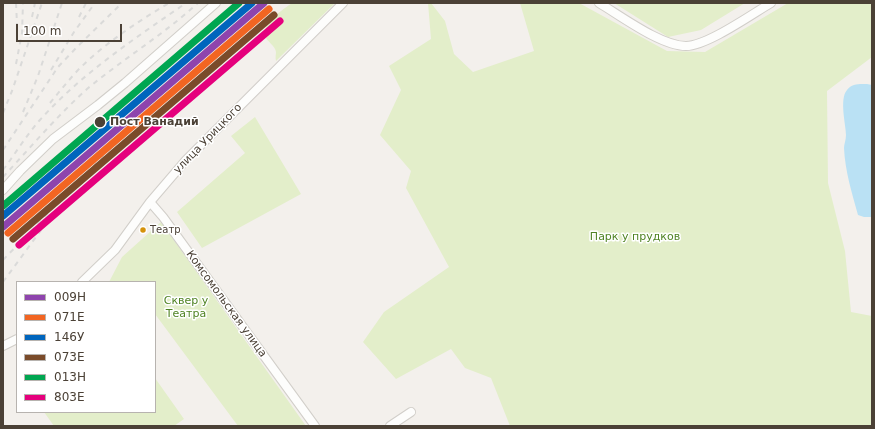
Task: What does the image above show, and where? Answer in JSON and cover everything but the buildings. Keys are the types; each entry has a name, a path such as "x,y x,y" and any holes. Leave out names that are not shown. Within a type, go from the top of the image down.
{"street":[{"path":"3,190 53,139 120,87 216,3"},
{"name":"улица Урицкого","path":"83,281 115,250 150,202 186,160 343,3"},
{"path":"599,3 660,40 686,46 697,44 712,38 771,3"},
{"name":"Комсомольская улица","path":"150,202 163,217 315,426"},
{"path":"3,346 16,340"},
{"path":"390,426 411,412"}],"green space":[{"path":"292,3 335,3 276,61 276,52 273,45 265,36 266,26 274,17"},
{"name":"Парк у прудков","path":"428,3 431,3 445,21 454,54 473,72 534,51 520,3 579,3 667,51 705,52 788,3 872,3 872,57 827,91 828,183 845,251 851,312 872,316 872,426 510,426 491,378 465,368 451,349 396,379 363,342 384,312 449,267 406,188 411,171 380,135 401,90 389,66 431,39"},
{"path":"614,3 745,3 701,30 668,37"},
{"path":"255,117 301,194 202,248 177,212 245,153 231,136"},
{"name":"Сквер у Театра","path":"161,222 306,426 238,426 156,315 156,281 110,281 122,257"},
{"path":"156,379 184,419 174,426 54,426 45,413 156,413"}],"water":[{"path":"856,84 872,85 872,217 858,215 847,174 844,148 846,135 843,99 847,90 851,86"}],"railway":[{"path":"16,3 17,24"},
{"path":"16,64 22,33 23,3"},
{"path":"32,17 35,3"},
{"path":"3,113 42,3"},
{"path":"23,112 38,76 62,3"},
{"path":"79,17 86,3"},
{"path":"51,70 74,32 95,3"},
{"path":"3,150 58,67 122,3"},
{"path":"50,103 88,60 110,42 169,3"},
{"path":"3,170 39,121 72,88 109,58 186,3"},
{"path":"3,177 54,121 87,89 171,26 198,3"},
{"path":"115,131 206,67"},
{"path":"3,260 108,151 146,116"},
{"path":"3,282 44,226"}],"transit line":[{"name":"013Н","path":"3,206 239,3"},
{"name":"146У","path":"3,216 252,3"},
{"name":"009Н","path":"3,227 264,3"},
{"name":"071Е","path":"8,233 269,9"},
{"name":"073Е","path":"13,239 274,15"},
{"name":"803Е","path":"19,245 280,21"}],"place":[{"name":"Пост Ванадий","path":"100,122"},
{"name":"Театр","path":"143,230"}]}
